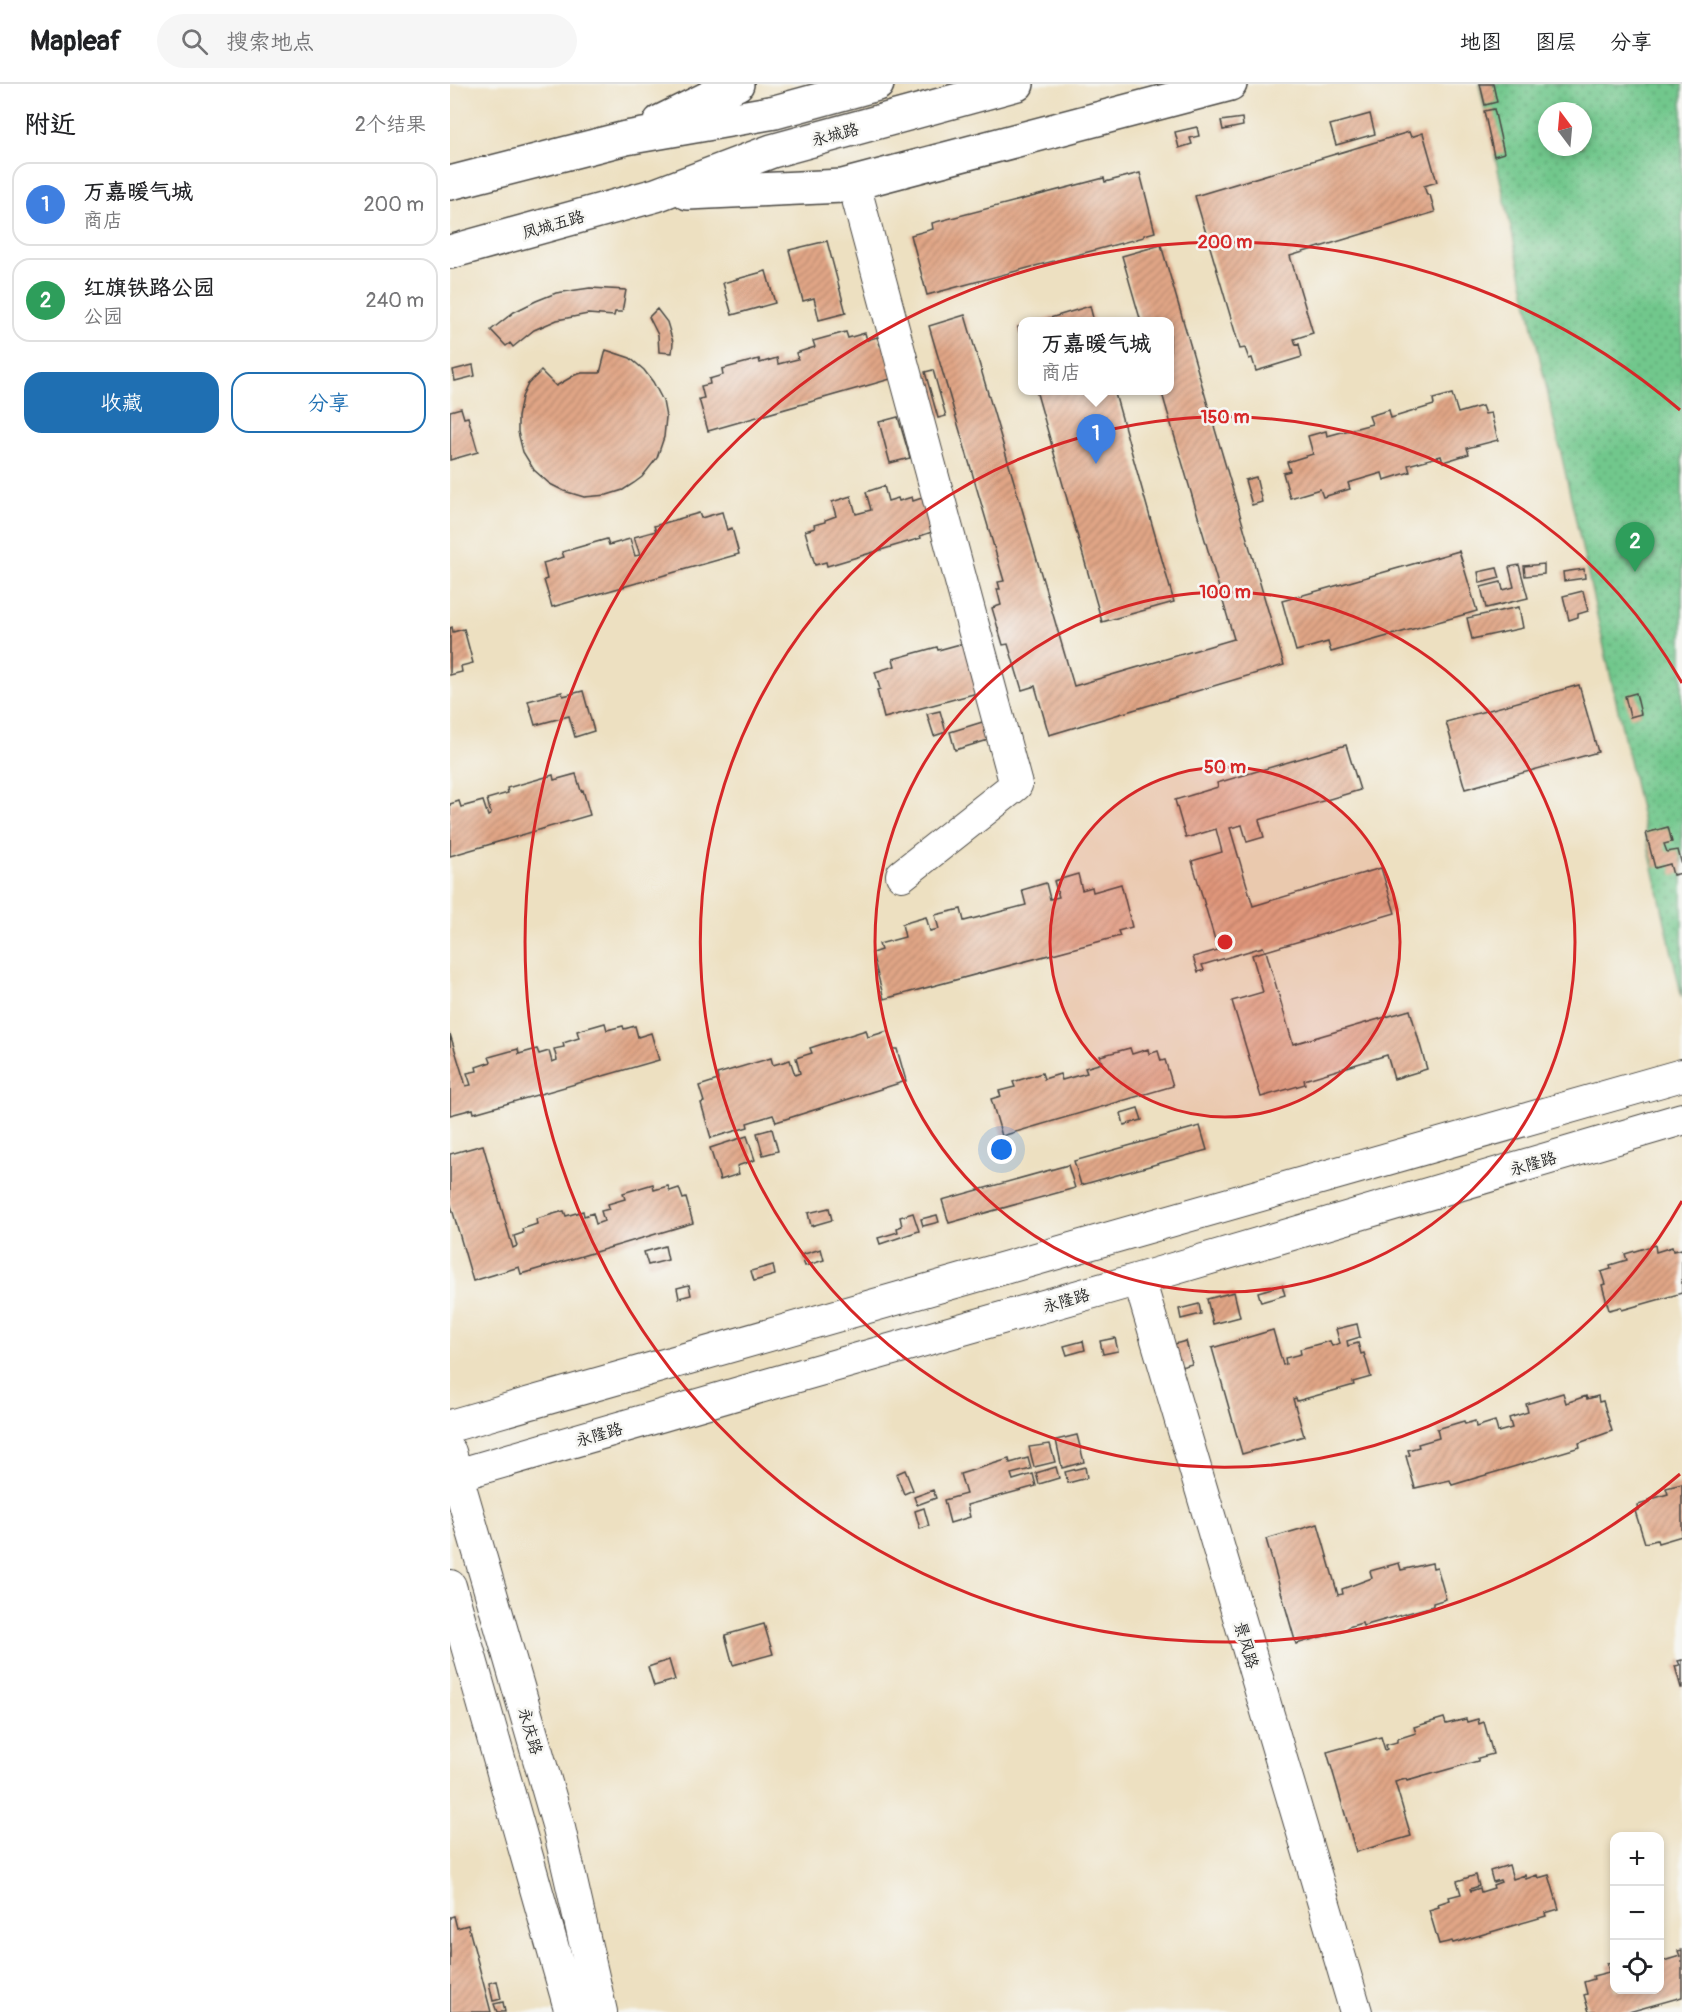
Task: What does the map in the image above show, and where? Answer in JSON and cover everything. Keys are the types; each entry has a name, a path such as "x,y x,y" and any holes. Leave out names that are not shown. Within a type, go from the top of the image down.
{"main road":[{"path":"626,138 736,84"},
{"path":"450,183 626,138 775,112 877,84"},
{"name":"永城路","path":"656,195 772,151 1017,84"},
{"path":"656,195 843,186 1230,84"},
{"name":"凤城五路","path":"450,252 656,195"}],"street":[{"path":"855,188 1016,785 902,875"},
{"path":"450,1426 1682,1075"},
{"name":"永隆路","path":"452,1468 792,1377 1139,1279 1682,1119"},
{"name":"景风路","path":"1139,1279 1356,2012"},
{"name":"永庆路","path":"452,1468 559,1828 602,2012"},
{"path":"450,1586 571,2012"}],"green space":[{"path":"1479,84 1682,84 1682,998"}],"building":[{"path":"1480,84 1493,84 1497,102 1485,105"},
{"path":"1494,109 1504,153 1494,156 1484,111"},
{"path":"1370,114 1375,134 1336,145 1330,125"},
{"path":"1242,118 1243,126 1223,130 1221,121"},
{"path":"1197,127 1199,136 1190,138 1192,144 1179,148 1175,132"},
{"path":"1409,132 1411,137 1423,133 1437,182 1424,186 1427,195 1430,195 1435,212 1290,256 1313,333 1294,339 1296,345 1299,344 1302,357 1256,371 1252,358 1249,359 1245,348 1240,349 1195,196"},
{"path":"1140,173 1155,232 1144,235 1144,237 927,295 911,235 933,229 932,223 1104,178 1105,182"},
{"path":"827,241 846,313 819,320 814,298 803,301 789,250"},
{"path":"1161,245 1284,665 1049,735 1035,686 1022,690 1008,644 1003,645 992,608 1001,605 997,589 1000,589 998,582 1004,581 929,326 965,315 1074,686 1234,639 1162,395 1174,395 1174,317 1140,317 1122,256"},
{"path":"766,271 775,303 732,315 723,283"},
{"path":"590,288 626,290 622,312 615,312 614,316 588,314 557,320 534,330 513,347 510,343 506,346 491,330 514,312 536,301 556,293"},
{"path":"1090,306 1093,317 1053,317"},
{"path":"657,309 667,322 673,342 672,353 659,352 658,335 649,317"},
{"path":"846,332 848,338 865,333 867,340 877,337 880,345 885,344 894,378 708,431 699,399 704,398 701,386 710,384 709,379 723,375 722,369 759,359 760,363 777,358 778,364 798,359 796,353 815,347 813,341"},
{"path":"606,350 630,358 644,370 653,382 663,401 666,417 664,437 657,458 642,477 634,483 623,490 607,495 584,497 550,484 534,470 523,452 518,432 518,417 522,397 528,384 541,371 556,386 575,375 600,373"},
{"path":"473,365 475,376 455,381 453,370"},
{"path":"933,370 946,416 938,418 925,372"},
{"path":"1452,394 1458,413 1482,406 1485,414 1491,413 1498,440 1467,448 1469,454 1443,462 1441,456 1408,465 1410,472 1384,480 1382,473 1348,483 1350,489 1323,497 1320,489 1290,498 1283,473 1290,471 1287,462 1313,454 1308,436 1326,431 1327,436 1372,424 1369,416 1389,410 1391,418 1434,405 1433,399"},
{"path":"1037,395 1115,395 1174,602 1102,622"},
{"path":"461,408 464,418 468,417 478,452 450,460 450,411"},
{"path":"898,417 910,458 890,463 879,422"},
{"path":"1256,477 1262,502 1252,505 1245,480"},
{"path":"884,486 888,501 898,498 899,501 912,497 913,501 922,498 932,532 920,536 921,538 827,566 826,562 815,565 805,531 836,516 832,502 851,496 856,514 871,510 866,492"},
{"path":"722,512 727,530 732,528 739,554 552,607 544,580 547,579 543,563 564,557 562,552 607,539 609,545 630,539 635,556 640,555 634,537 656,531 654,526 699,513 701,518"},
{"path":"1459,551 1477,611 1331,652 1328,642 1296,651 1282,601"},
{"path":"1544,564 1544,574 1525,576 1524,566"},
{"path":"1519,565 1528,598 1486,608 1481,587 1501,582 1503,590 1514,587 1509,567"},
{"path":"1497,568 1500,578 1480,583 1478,572"},
{"path":"1584,569 1585,578 1564,581 1563,572"},
{"path":"1583,591 1588,611 1569,620 1563,596"},
{"path":"1519,607 1523,628 1472,639 1467,618"},
{"path":"452,627 453,632 464,629 473,663 461,666 462,672 450,675 450,628"},
{"path":"964,643 981,692 884,718 875,672 895,666 893,659 937,647 938,650"},
{"path":"1579,685 1598,752 1465,789 1446,722"},
{"path":"583,691 594,731 575,737 569,716 535,725 528,701 562,692 563,696"},
{"path":"1636,693 1641,714 1630,717 1625,696"},
{"path":"940,711 946,732 934,736 927,714"},
{"path":"989,720 995,738 955,750 950,732"},
{"path":"1346,745 1360,790 1259,820 1264,837 1247,842 1242,825 1230,828 1253,906 1381,868 1395,913 1266,951 1293,1044 1410,1010 1427,1069 1394,1079 1387,1055 1304,1080 1305,1084 1261,1097 1232,1001 1263,992 1252,955 1265,951 1263,947 1202,965 1204,970 1198,972 1193,957 1218,950 1192,861 1222,852 1216,829 1186,838 1175,800 1218,787 1217,783"},
{"path":"576,774 590,815 450,856 450,804 459,801 461,807 483,801 488,816 491,814 487,799 508,793 507,788 553,775 554,780"},
{"path":"1668,827 1672,842 1664,844 1667,852 1678,850 1682,865 1682,873 1673,875 1670,864 1655,868 1646,833"},
{"path":"1078,874 1082,890 1092,887 1093,892 1121,884 1132,927 1118,931 1120,936 884,999 872,953 881,950 879,944 905,937 902,924 926,917 930,931 939,929 935,915 961,909 964,921 1026,905 1022,890 1046,883 1050,899 1059,897 1054,881"},
{"path":"605,1023 607,1030 635,1026 638,1037 651,1033 659,1060 474,1113 473,1109 450,1115 450,1034 466,1086 471,1085 467,1073 477,1071 476,1067 491,1062 489,1057 518,1049 519,1054 537,1049 539,1054 549,1051 552,1062 557,1060 554,1049 564,1047 563,1043 579,1038 577,1031"},
{"path":"866,1030 868,1037 888,1031 894,1049 897,1049 906,1081 776,1122 773,1115 747,1123 748,1127 711,1138 701,1103 704,1102 699,1086 718,1080 717,1074 771,1058 773,1065 790,1060 795,1075 800,1073 796,1058 812,1053 810,1048"},
{"path":"1130,1048 1132,1054 1148,1049 1149,1054 1158,1051 1161,1061 1165,1060 1173,1086 1002,1136 991,1099 1001,1096 999,1091 1015,1087 1013,1082 1042,1073 1044,1079 1060,1074 1062,1080 1087,1073 1085,1068 1102,1063 1100,1056"},
{"path":"1138,1108 1142,1120 1124,1125 1121,1113"},
{"path":"1200,1126 1207,1150 1081,1185 1074,1161"},
{"path":"772,1129 778,1151 763,1155 757,1133"},
{"path":"747,1136 755,1160 737,1166 739,1174 720,1180 710,1148"},
{"path":"483,1145 513,1248 517,1246 514,1236 523,1233 522,1229 537,1224 536,1219 564,1211 566,1216 583,1211 584,1216 593,1213 596,1224 604,1221 601,1211 609,1209 608,1204 625,1199 623,1193 653,1184 654,1190 668,1186 670,1191 679,1188 683,1199 686,1198 693,1223 521,1274 519,1267 473,1281 450,1202 450,1154"},
{"path":"1068,1165 1075,1188 949,1223 942,1200"},
{"path":"829,1208 832,1220 811,1226 808,1213"},
{"path":"913,1213 919,1231 880,1244 878,1238 898,1232 897,1228 902,1226 900,1217"},
{"path":"937,1215 939,1222 923,1226 921,1219"},
{"path":"1655,1245 1656,1252 1672,1247 1673,1251 1682,1249 1682,1293 1622,1310 1621,1307 1609,1310 1601,1272 1611,1269 1610,1265 1627,1260 1625,1254"},
{"path":"665,1246 668,1260 648,1265 644,1252"},
{"path":"821,1249 824,1260 805,1266 801,1255"},
{"path":"773,1265 775,1275 754,1281 751,1271"},
{"path":"689,1285 691,1295 679,1298 677,1288"},
{"path":"1282,1285 1285,1295 1261,1302 1258,1292"},
{"path":"1234,1292 1240,1317 1213,1324 1207,1299"},
{"path":"1199,1304 1201,1314 1181,1319 1179,1309"},
{"path":"1357,1324 1360,1337 1347,1341 1348,1346 1358,1343 1361,1354 1364,1353 1371,1377 1353,1382 1354,1385 1297,1401 1296,1398 1293,1399 1304,1436 1242,1454 1212,1348 1273,1330 1283,1365 1286,1364 1285,1358 1301,1354 1300,1349 1330,1341 1332,1346 1340,1343 1336,1329"},
{"path":"1115,1338 1118,1351 1103,1354 1100,1341"},
{"path":"1083,1341 1085,1350 1067,1355 1064,1346"},
{"path":"1186,1341 1192,1364 1177,1368 1171,1345"},
{"path":"1563,1393 1566,1403 1586,1396 1587,1399 1598,1396 1599,1402 1603,1401 1612,1431 1579,1443 1580,1447 1452,1485 1450,1480 1415,1488 1406,1456 1410,1455 1408,1450 1419,1447 1418,1444 1439,1438 1437,1429 1464,1421 1465,1424 1475,1421 1476,1427 1495,1421 1498,1432 1512,1428 1509,1418 1528,1412 1526,1404"},
{"path":"1077,1435 1084,1462 1062,1468 1056,1440"},
{"path":"1050,1444 1055,1462 1034,1467 1029,1447"},
{"path":"1028,1458 1031,1469 1011,1474 1013,1480 1033,1474 1036,1486 967,1505 970,1517 950,1523 944,1500 966,1494 960,1474 1009,1459 1010,1463"},
{"path":"1056,1467 1059,1478 1039,1484 1036,1473"},
{"path":"1085,1467 1087,1478 1068,1483 1065,1472"},
{"path":"905,1470 913,1490 904,1494 896,1474"},
{"path":"1682,1484 1682,1536 1658,1543 1657,1540 1645,1543 1635,1511 1639,1510 1638,1505 1668,1494 1666,1488"},
{"path":"933,1490 936,1498 917,1505 914,1497"},
{"path":"924,1508 929,1526 920,1529 915,1511"},
{"path":"1318,1524 1338,1595 1343,1594 1342,1589 1372,1578 1370,1571 1399,1563 1401,1570 1432,1563 1433,1568 1437,1567 1446,1599 1433,1603 1433,1606 1363,1626 1362,1623 1296,1644 1266,1539"},
{"path":"764,1624 773,1654 733,1665 725,1635"},
{"path":"669,1660 675,1680 654,1686 648,1667"},
{"path":"1682,1660 1681,1688 1675,1666 1680,1665 1678,1661"},
{"path":"1444,1718 1446,1724 1466,1719 1467,1722 1478,1719 1479,1724 1484,1722 1493,1754 1478,1758 1478,1761 1407,1781 1406,1779 1395,1782 1411,1836 1356,1852 1327,1752 1381,1737 1385,1750 1386,1745 1416,1733 1414,1727"},
{"path":"1509,1865 1513,1879 1525,1875 1526,1879 1537,1875 1538,1878 1549,1875 1559,1909 1545,1913 1546,1916 1453,1943 1452,1941 1439,1944 1429,1910 1450,1900 1449,1897 1461,1894 1457,1881 1476,1875 1479,1886 1470,1889 1471,1891 1480,1888 1481,1892 1494,1888 1493,1885 1501,1882 1500,1880 1493,1882 1490,1871"},
{"path":"454,1916 457,1928 468,1925 491,2012 450,2012 450,1917"},
{"path":"1682,1950 1682,1997 1629,2012 1589,2012 1584,1995 1587,1994 1584,1982 1594,1979 1593,1976 1609,1972 1607,1964 1610,1963 1610,1994 1664,1994 1664,1961 1680,1956 1678,1951"},
{"path":"497,1981 501,1999 493,2001 489,1983"},
{"path":"503,2002 505,2012 497,2012 494,2004"}],"place":[{"name":"万嘉暖气城","path":"1096,464"},
{"name":"红旗铁路公园","path":"1635,572"}]}
